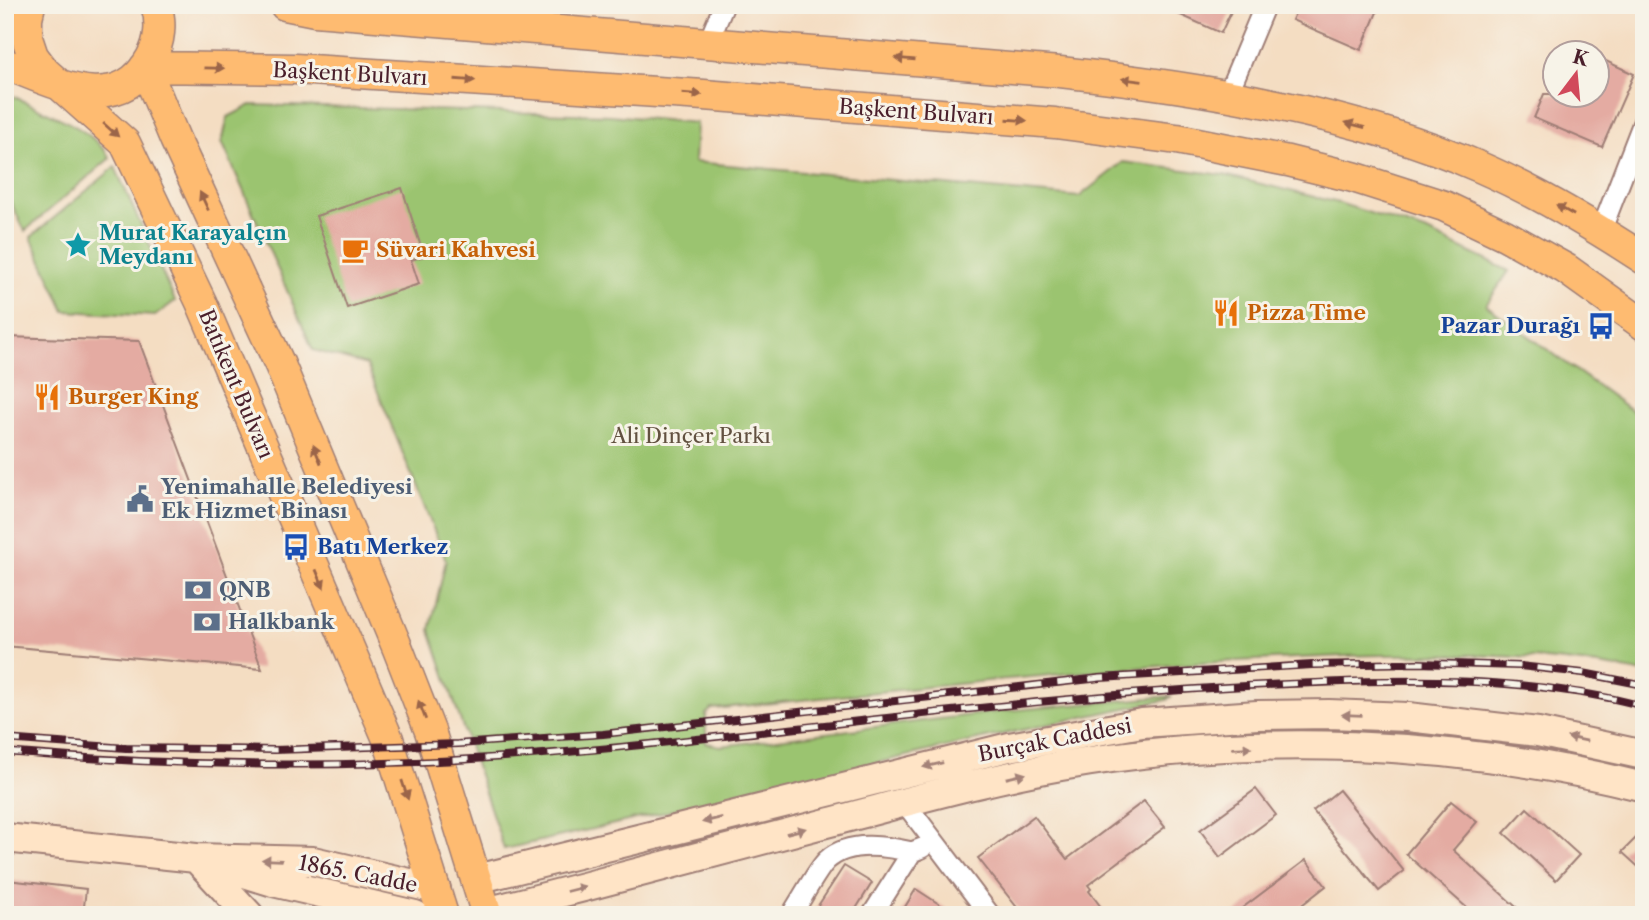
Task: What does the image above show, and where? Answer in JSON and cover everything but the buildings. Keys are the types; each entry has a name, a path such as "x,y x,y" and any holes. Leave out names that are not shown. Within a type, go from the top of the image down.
{"main road":[{"name":"Batıkent Bulvarı","path":"30,5 27,38 33,56 45,72 125,143 201,302 388,739 439,902"},
{"path":"5,64 78,91 97,93 115,89 132,80 145,67 155,50 160,30 156,5"},
{"path":"285,5 316,11 1060,72 1138,80 1227,96 1307,113 1424,146 1479,167 1530,190 1644,259"},
{"path":"145,67 175,139 280,365 398,649 430,731 477,879 483,914"},
{"name":"Başkent Bulvarı","path":"145,67 295,69 664,93 1055,123 1144,133 1301,164 1387,186 1444,206 1505,235 1566,269 1644,325"},
{"path":"439,902 477,879"}],"street":[{"path":"708,43 724,5"},
{"path":"1227,96 1265,5"},
{"path":"1601,231 1644,120"},
{"name":"Burçak Caddesi","path":"477,879 1009,747 1142,723 1257,715 1329,714 1408,718 1538,732 1644,755"},
{"name":"Burçak Caddesi","path":"483,914 905,803 1062,766 1202,749 1417,749 1484,755 1586,773 1644,787"},
{"path":"905,803 990,915"},
{"name":"1865. Cadde","path":"5,838 196,858 313,861 439,902"},
{"path":"791,915 827,860 834,856 855,848 872,846 912,852 936,844"},
{"path":"872,915 912,852"},
{"path":"196,858 249,915"},
{"name":"1865. Cadde","path":"196,858 273,882 320,903 415,915"},
{"path":"313,861 320,903"},
{"path":"344,869 351,907"}],"green space":[{"path":"13,96 79,129 102,147 110,158 25,231 5,191 5,107 9,107"},
{"name":"Ali Dinçer Parkı","path":"251,105 610,115 696,123 694,162 1079,197 1123,162 1224,175 1339,203 1425,231 1509,271 1486,305 1644,417 1644,673 1558,660 1514,657 1427,654 1340,656 1077,673 712,709 706,714 706,743 721,746 1004,711 1172,696 1166,700 504,849 430,630 446,560 367,365 313,350 222,142 228,117"},
{"path":"115,167 175,301 155,316 65,311 31,237"}],"railway":[{"path":"5,739 126,748 274,750 458,744 603,734 1100,678 1312,665 1417,663 1520,666 1583,673 1644,685"},
{"path":"5,752 100,759 242,764 465,760 626,747 1125,694 1361,681 1456,681 1550,688 1644,706"}],"place":[{"name":"Murat Karayalçın Meydanı","path":"78,245"},
{"name":"Süvari Kahvesi","path":"355,250"},
{"name":"Pizza Time","path":"1226,313"},
{"name":"Pazar Durağı","path":"1601,326"},
{"name":"Burger King","path":"47,397"},
{"name":"Yenimahalle Belediyesi Ek Hizmet Binası","path":"140,499"},
{"name":"Batı Merkez","path":"296,547"},
{"name":"QNB","path":"198,590"},
{"name":"Halkbank","path":"207,622"}]}
